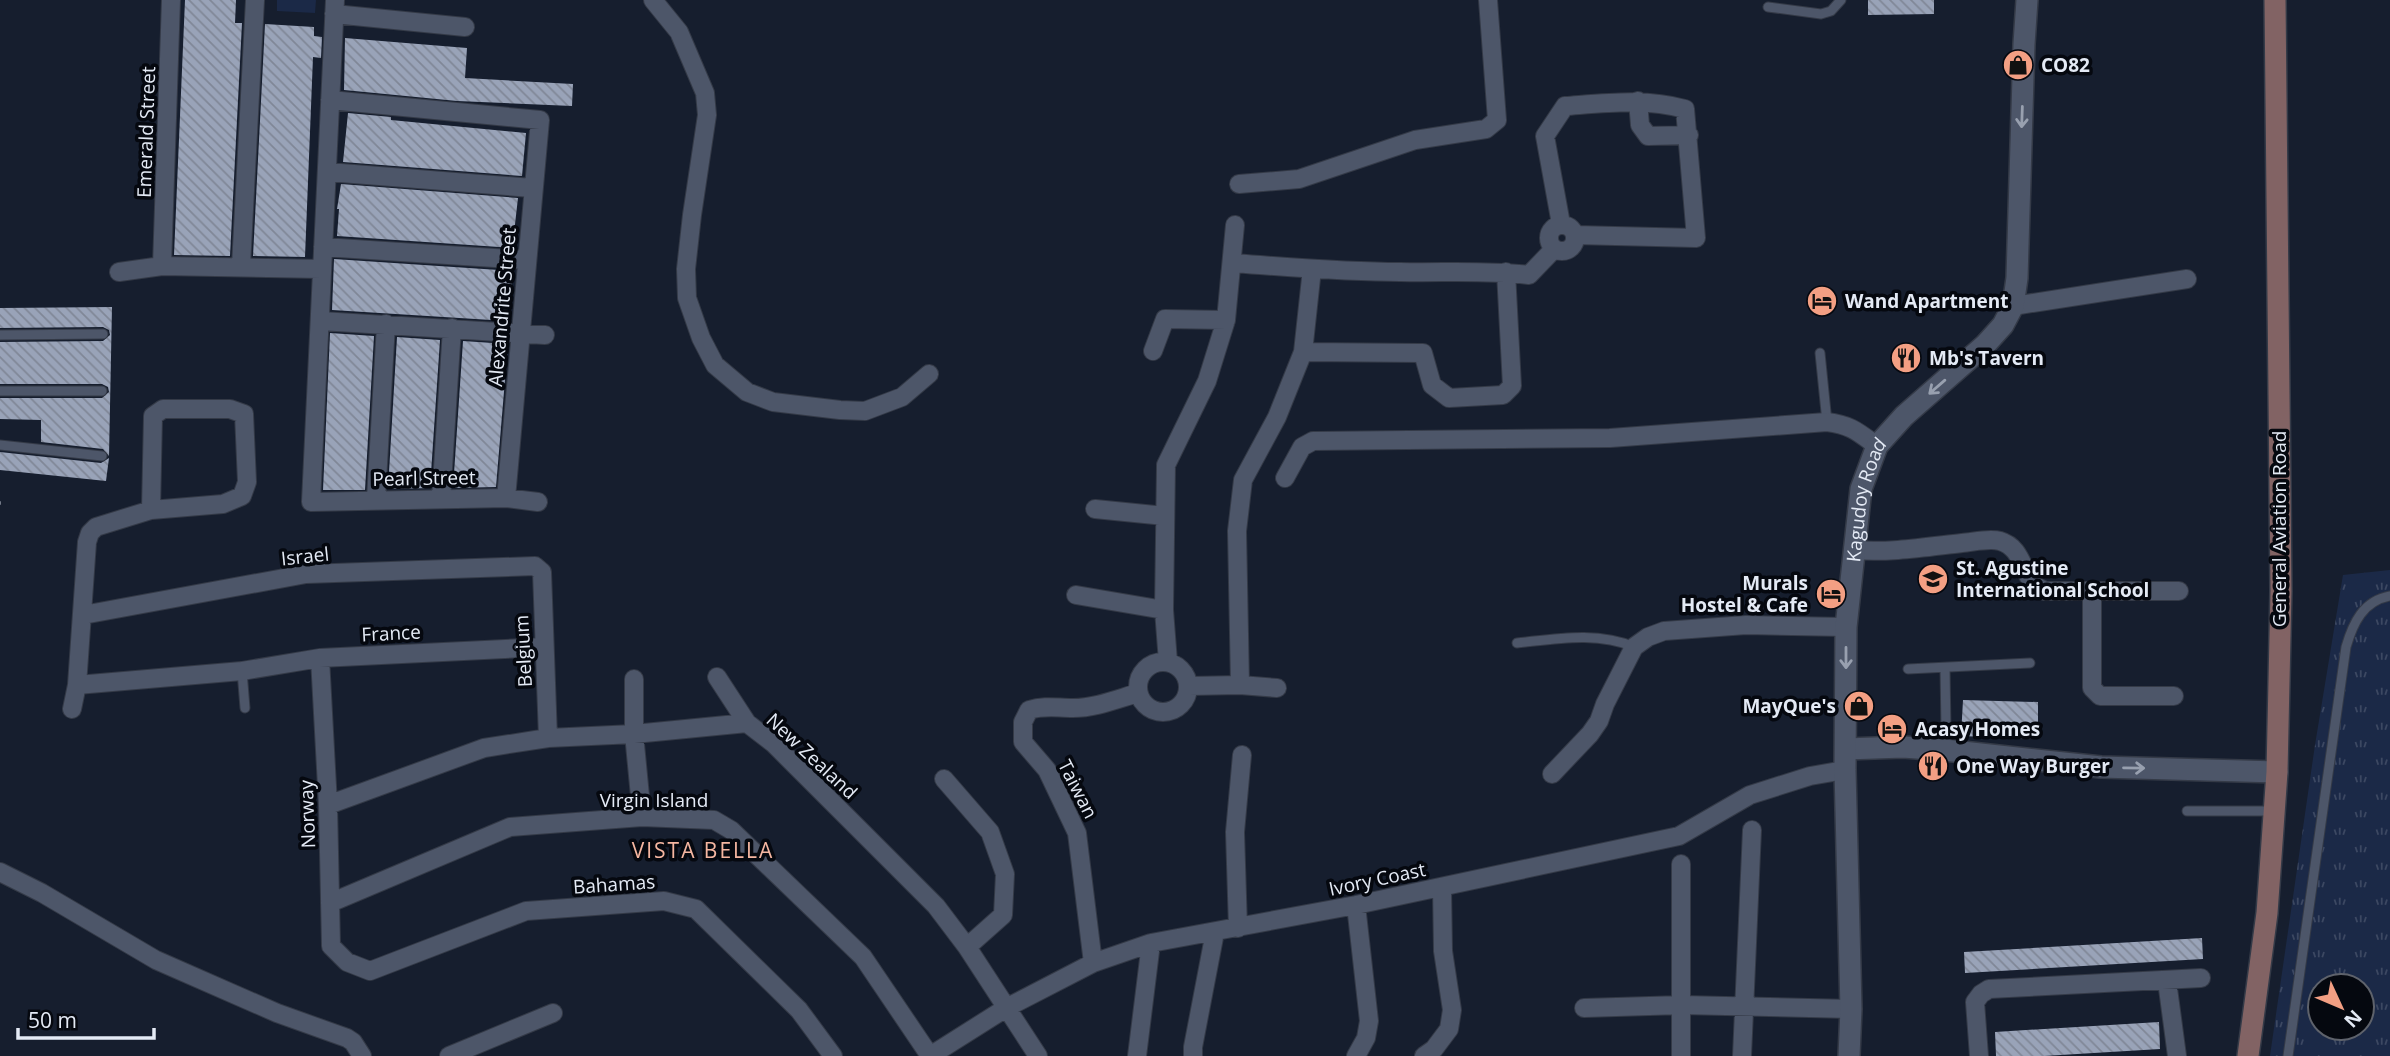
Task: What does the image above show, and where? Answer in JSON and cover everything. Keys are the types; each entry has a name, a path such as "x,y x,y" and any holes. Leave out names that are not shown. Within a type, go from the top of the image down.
{"main road":[{"name":"General Aviation Road","path":"2248,1056 2267,913 2277,772 2281,591 2275,0"}],"street":[{"name":"Emerald Street","path":"162,266 171,0"},
{"path":"241,266 255,0"},
{"path":"653,0 679,32 705,93 707,116 692,215 687,298 701,338 715,365 747,392 773,402 840,410 865,411 902,397 929,374"},
{"path":"1239,184 1298,179 1415,140 1486,129 1497,120 1488,0"},
{"name":"Kagudoy Road","path":"1849,1056 1851,1009 1846,627 1861,489 1877,446 1904,416 1985,345 2003,325 2013,306 2017,278 2027,0"},
{"path":"465,27 334,7 328,172 321,268 321,321 545,335"},
{"name":"Alexandrite Street","path":"330,100 540,120 506,498"},
{"path":"1638,101 1640,125 1648,136 1689,135"},
{"path":"1232,263 1312,269 1506,272 1530,275 1554,249 1562,251 1574,243 1568,230 1545,136 1565,106 1638,101 1685,109 1696,238 1568,230"},
{"path":"328,172 532,188"},
{"path":"1168,662 1164,610 1166,465 1208,381 1226,320 1235,225"},
{"path":"323,247 527,260"},
{"path":"119,272 162,266 321,268"},
{"path":"1240,685 1237,531 1243,480 1277,417 1303,352 1312,269"},
{"path":"1303,352 1423,353 1432,385 1449,398 1503,396 1512,386 1506,272"},
{"path":"2013,306 2187,279"},
{"path":"1153,351 1165,319 1226,320"},
{"name":"Pearl Street","path":"321,321 311,502 506,498 538,502"},
{"path":"376,499 386,324"},
{"path":"441,499 452,328"},
{"path":"72,709 77,685 87,542 90,533 96,527 151,510 223,504 242,496 247,482 244,414 230,409 163,409 153,416 151,510"},
{"path":"1285,478 1301,449 1311,441 1610,438 1827,422 1854,428 1877,446"},
{"path":"1095,509 1165,516"},
{"path":"1853,550 1878,552 1997,540 2017,552 2022,558 2028,579 2041,589 2179,591"},
{"name":"Israel","path":"83,615 306,574 535,566"},
{"name":"Belgium","path":"535,566 542,572 548,737"},
{"path":"2092,591 2092,688 2095,693 2101,696 2175,696"},
{"path":"1076,595 1164,610"},
{"path":"1552,774 1578,748 1599,721 1634,647 1648,637 1664,631 1746,625 1846,627"},
{"name":"France","path":"77,685 242,671 320,657 544,647"},
{"name":"Norway","path":"320,657 328,805 331,946 346,962"},
{"path":"1160,662 1168,662 1183,671 1189,686 1184,702 1171,712 1154,711 1147,707 1138,693 1138,685 1145,670 1160,662"},
{"path":"717,677 747,723"},
{"path":"634,679 634,734 642,817"},
{"path":"1189,686 1240,685 1277,688"},
{"name":"Taiwan","path":"1093,963 1077,833 1047,770 1023,742 1023,722 1029,710 1043,706 1094,706 1138,693"},
{"name":"New Zealand","path":"328,805 484,748 548,737 634,734 747,723 773,743 936,906 967,947 1038,1056"},
{"path":"1846,759 1903,747 2101,767 2277,772"},
{"path":"1238,928 1235,832 1242,755"},
{"name":"Ivory Coast","path":"930,1056 1006,1008 1093,963 1152,943 1356,905 1679,836 1750,795 1810,776 1846,759"},
{"path":"944,779 990,832 1005,874 1003,915 967,947"},
{"name":"Virgin Island","path":"330,903 510,827 642,817 714,820 731,830 863,957 930,1056"},
{"path":"1742,1056 1752,830"},
{"path":"1681,864 1681,1056"},
{"path":"0,872 42,893 156,960 277,1013 347,1038 362,1056"},
{"path":"1424,1056 1434,1049 1450,1028 1452,1010 1443,951 1443,887"},
{"name":"Bahamas","path":"346,962 370,971 526,911 664,901 696,909 799,1010 833,1056"},
{"path":"1356,905 1368,1021 1366,1038 1356,1056"},
{"path":"1194,1056 1193,1047 1215,932"},
{"path":"1137,1056 1152,943"},
{"path":"1979,1056 1975,1002 1989,989 2201,978"},
{"path":"2167,981 2177,1056"},
{"path":"1584,1008 1682,1005 1851,1009"},
{"path":"449,1056 553,1013"}],"lane":[{"path":"1768,7 1821,14 1831,11 1841,0"},
{"path":"0,335 103,334"},
{"path":"1820,354 1827,422"},
{"path":"0,391 102,391"},
{"path":"0,445 102,456"},
{"path":"2288,1056 2346,647 2358,617 2368,605 2390,596"},
{"path":"1517,643 1572,638 1619,640 1634,647"},
{"path":"1908,669 2030,663"},
{"path":"1944,750 1945,668"},
{"path":"242,671 245,708"},
{"path":"2187,811 2274,810"}],"green space":[{"path":"277,0 316,0 315,13 277,11"},
{"path":"2390,570 2390,1056 2270,1056 2315,745 2343,575"}],"building":[{"path":"185,0 236,0 235,23 242,23 230,256 174,255"},
{"path":"1868,0 1934,0 1934,14 1868,15"},
{"path":"265,24 314,27 314,36 322,37 321,58 313,57 305,257 253,256"},
{"path":"345,38 467,48 465,78 573,84 572,106 457,101 344,90"},
{"path":"348,113 391,117 391,120 526,133 522,176 343,162"},
{"path":"341,184 518,198 515,248 337,236"},
{"path":"334,259 513,271 507,321 332,310"},
{"path":"112,307 109,456 103,449 41,442 41,420 0,419 0,398 102,398 109,392 108,387 102,384 0,384 0,342 103,341 110,335 109,330 103,327 0,328 0,308"},
{"path":"330,333 374,336 365,490 323,490"},
{"path":"397,337 440,340 430,488 388,489"},
{"path":"463,341 508,344 496,487 453,488"},
{"path":"0,452 101,463 109,458 106,481 0,470"},
{"path":"1963,700 2038,702 2038,739 1961,736"},
{"path":"2202,938 2203,959 1965,973 1964,952"},
{"path":"2159,1022 2160,1049 1996,1056 1995,1032"}],"place":[{"name":"CO82","path":"2018,65"},
{"name":"Wand Apartment","path":"1822,301"},
{"name":"Mb's Tavern","path":"1906,358"},
{"name":"St. Agustine International School","path":"1933,579"},
{"name":"Murals Hostel & Cafe","path":"1831,594"},
{"name":"MayQue's","path":"1859,706"},
{"name":"Acasy Homes","path":"1892,729"},
{"name":"One Way Burger","path":"1933,766"}],"district":[{"name":"VISTA BELLA","path":"703,851"}]}
